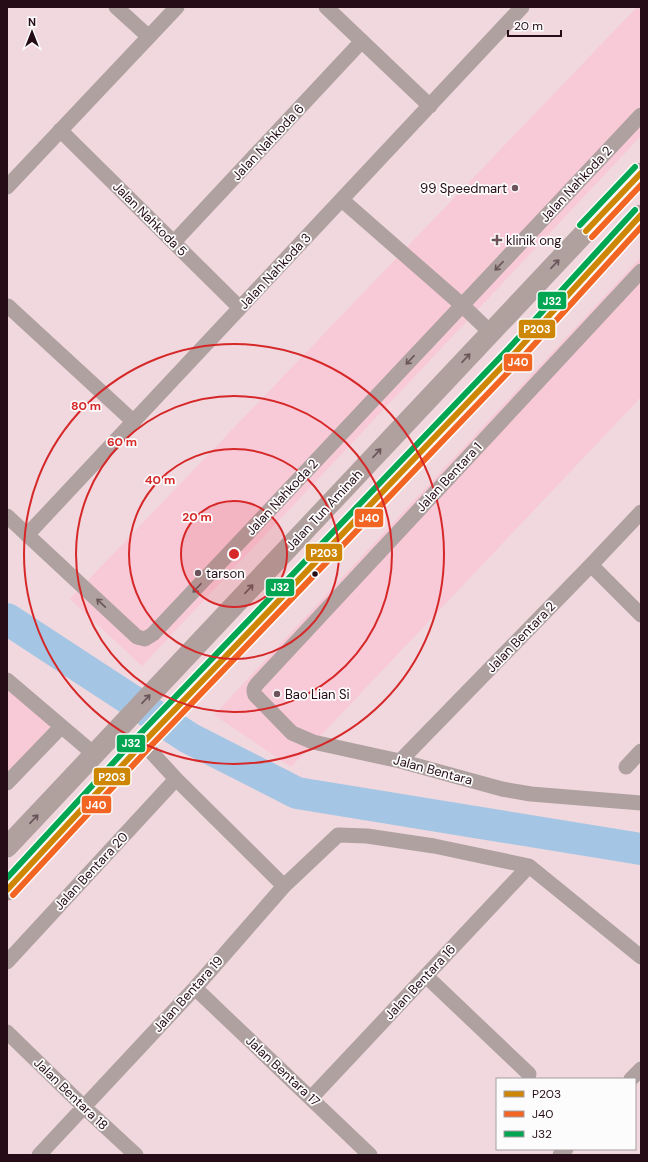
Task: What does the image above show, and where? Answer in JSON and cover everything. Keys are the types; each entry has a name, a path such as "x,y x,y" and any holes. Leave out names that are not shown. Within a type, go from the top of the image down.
{"main road":[{"name":"Jalan Tun Aminah","path":"7,847 641,173"},
{"path":"7,890 143,742 515,353 641,215"}],"street":[{"path":"116,7 149,37"},
{"path":"7,186 177,7"},
{"path":"326,7 430,106"},
{"name":"Jalan Nahkoda 3","path":"28,535 522,7"},
{"name":"Jalan Nahkoda 6","path":"174,242 362,41"},
{"name":"Jalan Nahkoda 2","path":"7,516 137,637 145,639 153,634 641,115"},
{"name":"Jalan Nahkoda 5","path":"60,130 240,308"},
{"path":"342,200 462,305 490,332"},
{"name":"Jalan Bentara 1","path":"257,684 641,271"},
{"path":"8,306 134,422"},
{"name":"Jalan Bentara 2","path":"400,761 641,512"},
{"path":"591,565 641,616"},
{"path":"7,680 94,754"},
{"name":"Jalan Bentara","path":"257,684 254,688 255,695 292,733 314,742 400,761 502,789 531,794 641,803"},
{"path":"7,784 61,727"},
{"path":"143,742 176,780 284,886"},
{"path":"626,767 641,751"},
{"name":"Jalan Bentara 20","path":"7,962 176,780"},
{"name":"Jalan Bentara 19","path":"39,1155 195,988 284,886 338,835 367,836 434,846 529,866"},
{"path":"529,866 641,957"},
{"name":"Jalan Bentara 16","path":"311,1098 529,866"},
{"path":"426,976 529,1074"},
{"name":"Jalan Bentara 17","path":"195,988 370,1155"},
{"name":"Jalan Bentara 18","path":"7,1032 136,1155"},
{"path":"632,1078 641,1069"}],"shaded area":[{"path":"637,7 641,7 641,136 142,666 70,599"},
{"path":"641,257 641,397 291,767 214,715"},
{"path":"7,689 53,727 7,774"}],"waterway":[{"path":"7,619 189,738 297,793 641,849"}],"transit line":[{"name":"J32","path":"580,225 635,167"},
{"name":"P203","path":"586,231 641,173"},
{"name":"J40","path":"592,237 641,185"},
{"name":"J32","path":"7,878 137,737 509,348 635,210"},
{"name":"P203","path":"7,890 143,743 515,353 641,215"},
{"name":"J40","path":"13,895 149,748 521,359 641,227"}],"place":[{"name":"99 Speedmart","path":"515,188"},
{"name":"klinik ong","path":"497,240"},
{"name":"tarson","path":"198,573"},
{"name":"Bao Lian Si","path":"277,694"}]}
